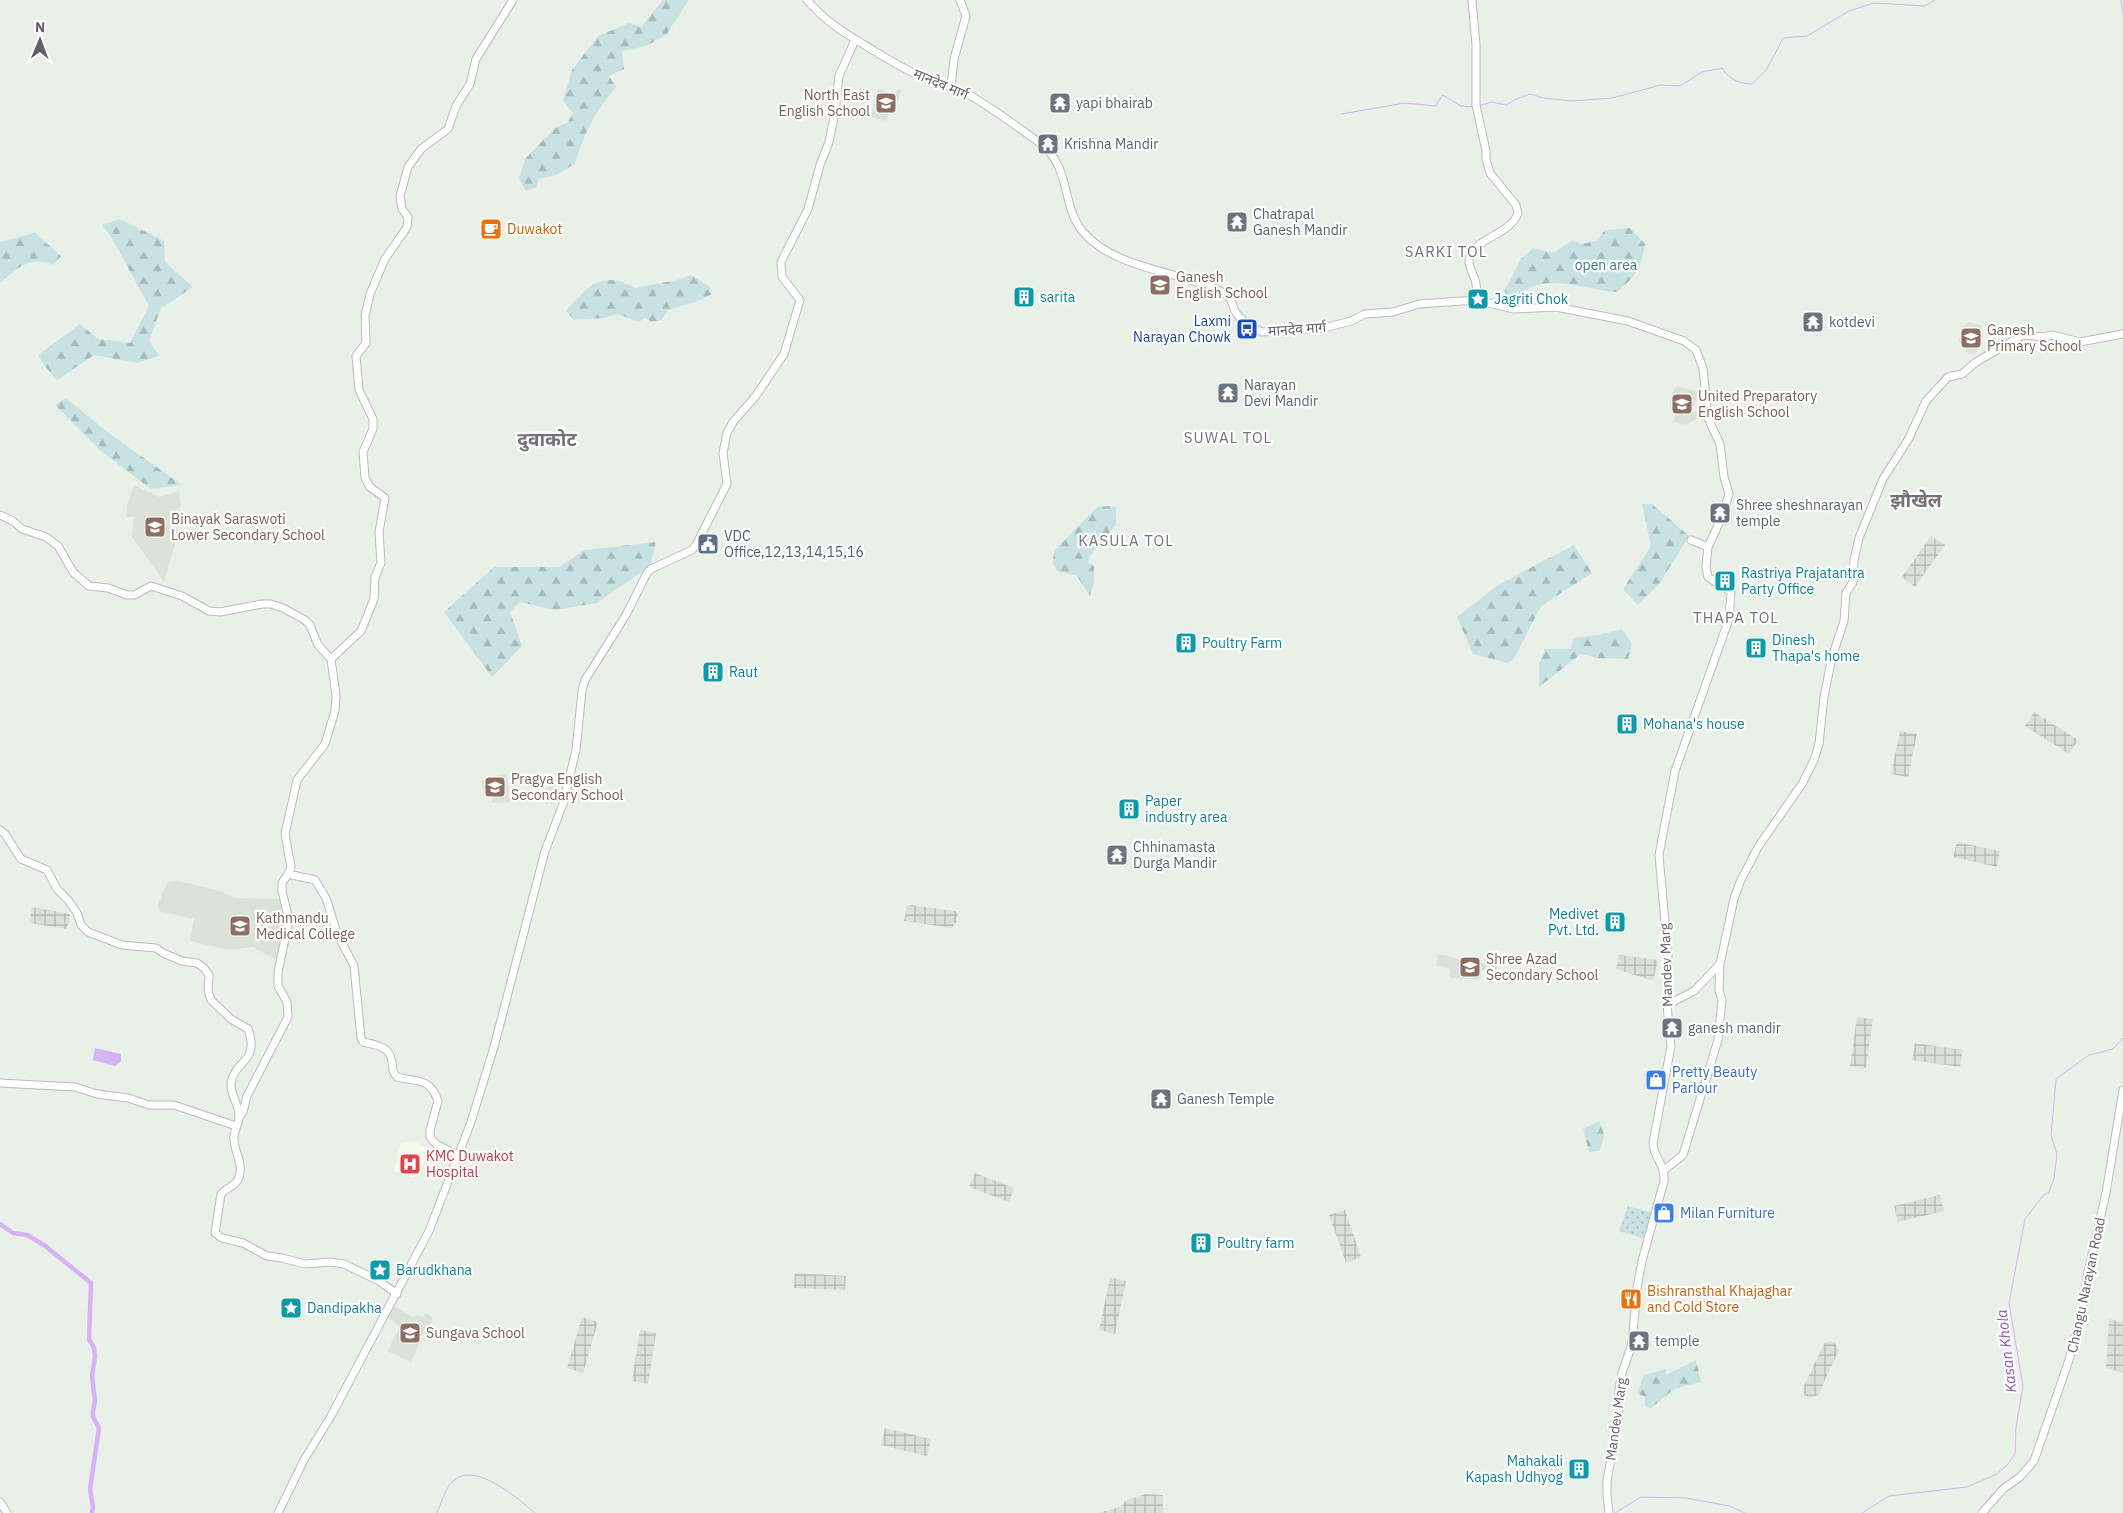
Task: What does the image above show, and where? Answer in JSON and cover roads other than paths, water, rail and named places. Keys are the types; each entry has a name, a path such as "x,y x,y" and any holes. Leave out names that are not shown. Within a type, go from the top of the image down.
{"street":[{"path":"331,659 361,631 374,599 375,577 381,563 379,532 385,498 370,487 365,478 363,452 373,429 373,419 359,390 356,356 366,343 366,316 370,294 385,259 407,227 408,217 402,209 400,196 408,167 421,149 448,129 456,106 470,84 476,59 513,0"},
{"name":"मानदेव मार्ग","path":"807,0 817,12 855,40 921,77 951,87 984,104 1042,145 1050,152 1060,168 1078,225 1088,238 1108,251 1149,269 1180,276 1226,294 1232,299 1236,312 1254,329 1262,332 1324,328 1351,321 1365,314 1393,312 1419,304 1477,300 1513,309 1556,307 1628,321 1674,337 1692,346 1703,368 1706,382 1708,418 1720,444 1724,477 1729,494"},
{"path":"951,87 954,59 966,16 960,0"},
{"path":"1472,0 1477,113 1490,173 1516,205 1518,213 1512,224 1481,244 1470,257 1469,263 1476,284 1477,300"},
{"path":"278,1513 304,1460 331,1416 429,1231 471,1122 494,1047 545,851 563,804 576,750 582,691 585,680 626,615 647,573 652,568 692,550 696,545 727,484 723,453 727,431 755,397 784,354 800,300 782,277 781,262 808,209 820,165 829,142 839,76 855,40"},
{"path":"1664,1170 1683,1155 1718,1040 1722,1000 1719,990 1720,964 1734,899 1740,882 1758,847 1802,784 1814,760 1819,744 1824,697 1832,657 1844,621 1846,593 1853,582 1854,560 1859,538 1883,479 1909,438 1926,401 1948,377 1962,374 1976,362 2023,335 2044,337 2052,335 2080,342 2123,334"},
{"name":"Mandev Marg","path":"1609,1513 1608,1480 1618,1422 1619,1390 1622,1373 1632,1344 1637,1288 1664,1181 1664,1170 1653,1148 1671,1053 1667,1005 1668,956 1659,868 1660,847 1675,771 1729,619 1731,592 1708,578 1706,567 1708,547 1721,520 1729,494"},
{"path":"0,514 13,521 22,529 52,542 61,551 73,572 89,586 108,588 127,595 143,592 152,586 158,586 191,600 209,611 220,612 262,604 278,606 305,620 310,625 318,645 331,659 336,695 335,711 325,744 297,780 285,834 291,867 282,883 282,890 289,920 278,972 278,986 287,1002 288,1017 239,1117 234,1142 240,1160 240,1171 234,1186 221,1194 215,1233 218,1236 243,1244 267,1256 314,1264 337,1262 344,1264 372,1278 397,1294"},
{"path":"1691,540 1708,547"},
{"path":"0,830 5,834 20,859 47,870 57,889 68,900 77,914 81,925 88,932 122,945 156,948 173,958 197,963 204,968 210,979 208,992 212,1000 226,1014 249,1031 252,1047 250,1054 231,1082 232,1094 239,1117"},
{"path":"288,874 315,880 326,898 337,933 354,966 361,1038 363,1042 376,1044 389,1052 392,1058 392,1071 396,1078 418,1080 424,1082 432,1089 438,1100 430,1138 436,1144 457,1155"},
{"path":"1667,1005 1694,991 1720,964"},
{"path":"0,1083 75,1087 97,1094 128,1098 149,1105 174,1105 236,1126"},
{"name":"Changu Narayan Road","path":"1982,1513 2034,1461 2069,1360 2082,1310 2088,1272 2106,1193 2123,1090"},
{"path":"0,1502 8,1513"}],"waterway":[{"path":"1479,106 1491,102 1506,105 1530,94 1543,98 1573,101 1612,98 1661,85 1680,86 1702,72 1722,68 1735,80 1752,84 1767,69 1783,38 1807,36 1849,11 1874,3 1925,6 1935,0"},
{"path":"2121,0 2123,14"},
{"path":"1341,114 1405,103 1435,106 1443,95 1461,106 1475,107"},
{"name":"Kasan Khola","path":"1862,1513 1889,1496 1967,1487 1997,1474 2015,1454 2016,1427 2023,1386 2009,1303 2025,1219 2042,1197 2049,1192 2054,1178 2057,1154 2051,1136 2056,1079 2089,1055 2113,1049 2123,1038"},
{"path":"0,1224 13,1233 27,1235 44,1245 91,1283 89,1339 94,1348 95,1357 92,1376 95,1401 93,1417 99,1428 90,1489 92,1513"},
{"name":"Kasan Khola","path":"437,1513 450,1484 462,1476 473,1475 496,1484 535,1513"},
{"name":"Kasan Khola","path":"1615,1513 1641,1497 1686,1498 1730,1506 1745,1513"}],"place":[{"name":"North East English School","path":"886,103"},
{"name":"yapi bhairab","path":"1060,103"},
{"name":"Krishna Mandir","path":"1048,144"},
{"name":"Chatrapal Ganesh Mandir","path":"1237,222"},
{"name":"Duwakot","path":"491,229"},
{"name":"Ganesh English School","path":"1160,285"},
{"name":"sarita","path":"1024,297"},
{"name":"Jagriti Chok","path":"1478,299"},
{"name":"kotdevi","path":"1813,322"},
{"name":"Laxmi Narayan Chowk","path":"1247,329"},
{"name":"Ganesh Primary School","path":"1971,338"},
{"name":"Narayan Devi Mandir","path":"1228,393"},
{"name":"United Preparatory English School","path":"1682,404"},
{"name":"Shree sheshnarayan temple","path":"1720,513"},
{"name":"Binayak Saraswoti Lower Secondary School","path":"155,527"},
{"name":"VDC Office,12,13,14,15,16","path":"708,544"},
{"name":"Rastriya Prajatantra Party Office","path":"1725,581"},
{"name":"Poultry Farm","path":"1186,643"},
{"name":"Dinesh Thapa's home","path":"1756,648"},
{"name":"Raut","path":"713,672"},
{"name":"Mohana's house","path":"1627,724"},
{"name":"Pragya English Secondary School","path":"495,787"},
{"name":"Paper industry area","path":"1129,809"},
{"name":"Chhinamasta Durga Mandir","path":"1117,855"},
{"name":"Medivet Pvt. Ltd.","path":"1615,922"},
{"name":"Kathmandu Medical College","path":"240,926"},
{"name":"Shree Azad Secondary School","path":"1470,967"},
{"name":"ganesh mandir","path":"1672,1028"},
{"name":"Pretty Beauty Parlour","path":"1656,1080"},
{"name":"Ganesh Temple","path":"1161,1099"},
{"name":"KMC Duwakot Hospital","path":"410,1164"},
{"name":"Milan Furniture","path":"1664,1213"},
{"name":"Poultry farm","path":"1201,1243"},
{"name":"Barudkhana","path":"380,1270"},
{"name":"Bishransthal Khajaghar and Cold Store","path":"1631,1299"},
{"name":"Dandipakha","path":"291,1308"},
{"name":"Sungava School","path":"410,1333"},
{"name":"temple","path":"1639,1341"},
{"name":"Mahakali Kapash Udhyog","path":"1579,1469"}],"district":[{"name":"SARKI TOL","path":"1446,251"},
{"name":"SUWAL TOL","path":"1228,437"},
{"name":"दुवाकोट","path":"547,439"},
{"name":"झौखेल","path":"1916,500"},
{"name":"KASULA TOL","path":"1126,540"},
{"name":"THAPA TOL","path":"1736,617"}],"park label":[{"name":"open area","path":"1606,265"}]}
